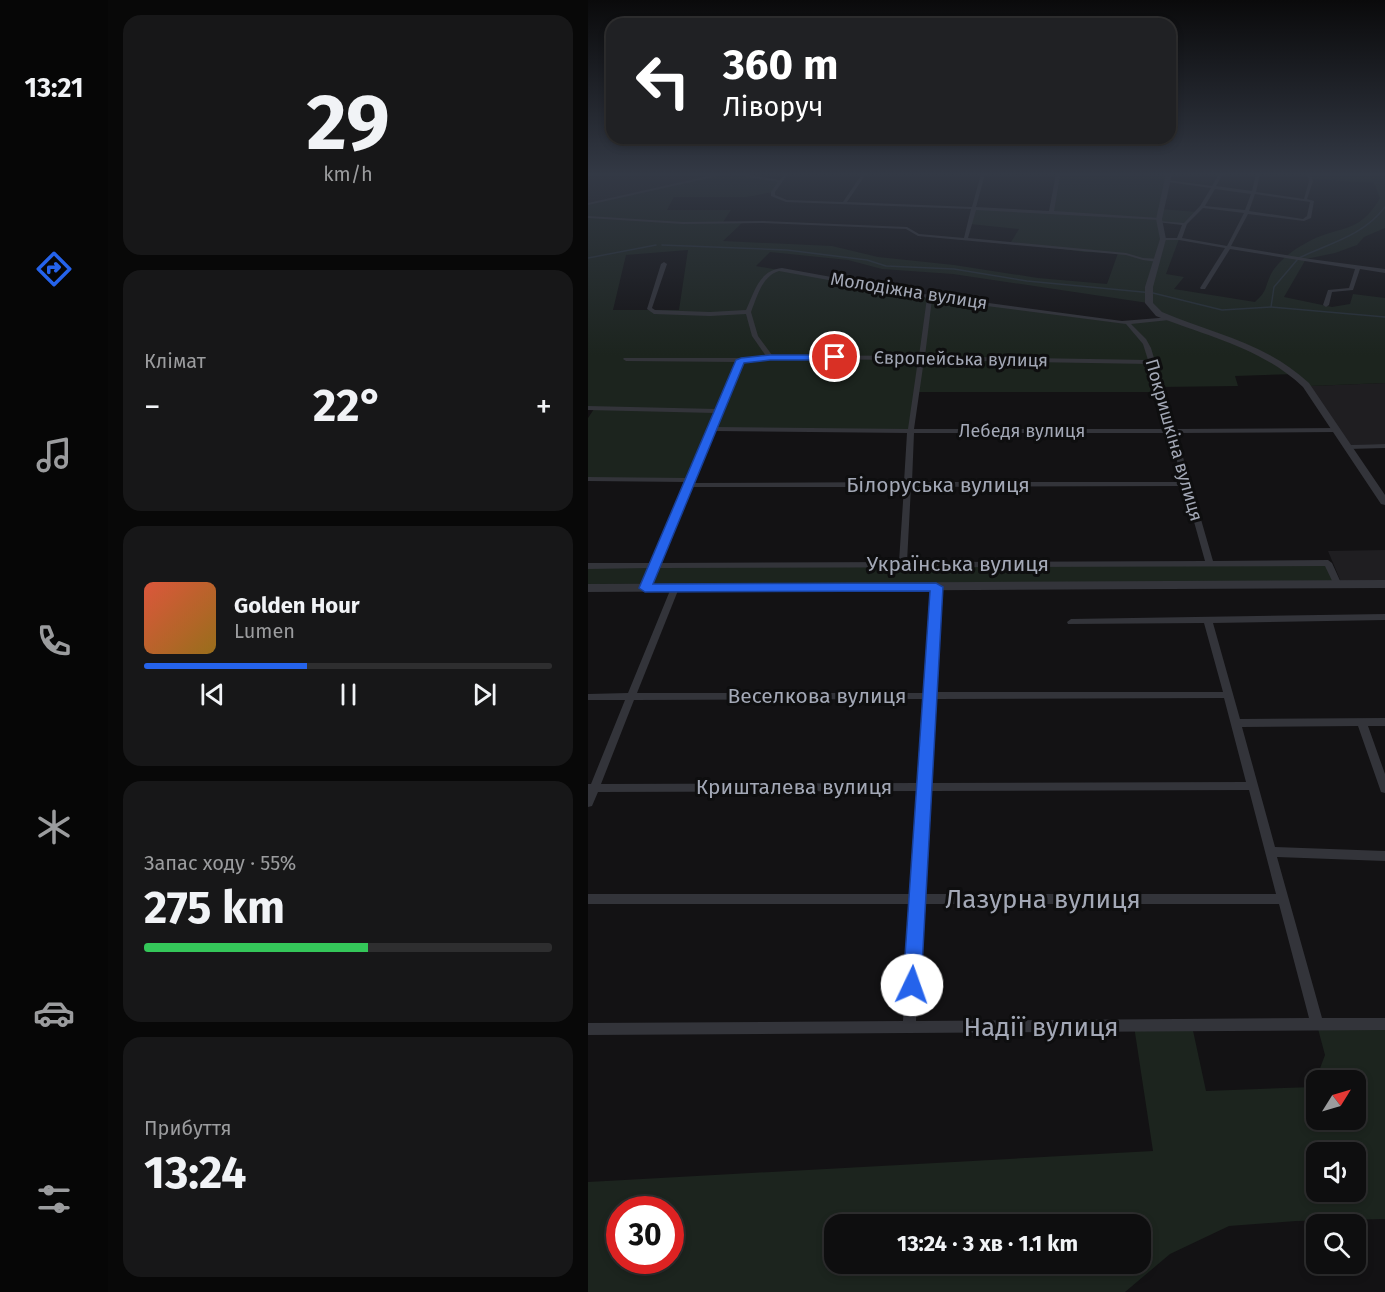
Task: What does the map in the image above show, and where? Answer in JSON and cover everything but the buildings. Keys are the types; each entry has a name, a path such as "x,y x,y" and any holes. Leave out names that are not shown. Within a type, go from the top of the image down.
{"street":[{"path":"917,234 1085,252 1126,254 1158,260"},
{"path":"1162,234 1158,260 1148,291 1153,309 1169,318 1248,346 1296,374 1385,502"},
{"path":"1179,239 1181,234"},
{"path":"1203,288 1221,261 1234,234"},
{"path":"1163,239 1179,239 1385,271"},
{"path":"664,264 649,308 654,312 727,314 748,312 755,336 770,357"},
{"path":"1326,305 1330,291 1351,289 1358,267"},
{"name":"Молодіжна вулиця","path":"748,312 761,285 776,270 930,297 1128,323 1169,318"},
{"path":"903,564 911,430 930,297"},
{"name":"Покришкіна вулиця","path":"1128,323 1144,338 1210,563"},
{"name":"Європейська вулиця","path":"626,359 741,360 770,357 1152,362"},
{"path":"645,588 741,360"},
{"path":"588,408 719,411"},
{"name":"Лебедя вулиця","path":"712,429 963,432 1335,430"},
{"path":"1348,447 1385,446"},
{"name":"Білоруська вулиця","path":"588,479 908,485 1188,484"},
{"name":"Українська вулиця","path":"588,566 1328,562 1338,585"},
{"path":"588,588 1385,584"},
{"path":"909,1028 936,587"},
{"path":"588,803 591,788 675,588"},
{"path":"1071,622 1385,617"},
{"path":"1208,621 1317,1025"},
{"name":"Веселкова вулиця","path":"588,697 1226,695"},
{"path":"1362,722 1385,789"},
{"path":"1236,723 1385,722"},
{"name":"Кришталева вулиця","path":"591,788 1253,786"},
{"path":"1270,852 1385,855"},
{"name":"Лазурна вулиця","path":"588,899 1283,899"},
{"name":"Надії вулиця","path":"588,1029 1385,1024"}],"shaded area":[{"path":"588,234 730,234 723,241 832,246 878,257 954,265 1038,278 1107,284 1118,253 1085,252 1011,242 1016,234 1162,234 1163,239 1179,239 1166,274 1184,277 1174,289 1255,302 1264,292 1274,269 1286,256 1301,246 1326,234 1370,234 1364,237 1357,245 1335,253 1306,259 1284,297 1332,307 1350,304 1353,294 1385,298 1385,383 1310,386 1288,367 1296,374 1235,376 1238,386 1160,387 1161,392 915,392 911,430 712,429 691,480 588,479 588,418 594,409 588,408","holes":["688,250 679,310 613,310 626,255","770,252 848,260 882,269 953,274 1148,303 1167,319 1122,323 930,297 756,266"]},
{"path":"1385,383 1385,444 1350,445 1310,386"},
{"path":"1385,550 1385,581 1341,582 1328,551"},
{"path":"1328,563 1337,582 588,584 588,566"},
{"path":"1385,1024 1385,1219 1366,1219 1366,1214 1306,1214 1306,1221 1229,1226 1170,1254 1151,1270 1151,1214 824,1214 824,1274 1146,1274 1125,1292 588,1292 588,1182 1153,1151 1134,1026 1192,1026 1206,1091 1306,1087 1306,1130 1366,1130 1366,1070 1319,1070 1325,1055 1317,1025"}],"waterway":[{"path":"1299,258 1351,234"},
{"path":"588,258 656,245"},
{"path":"662,245 787,250 867,260 886,266 954,269 1027,281 1153,293 1222,310 1271,307"},
{"path":"1271,307 1274,287 1297,260"},
{"path":"1271,307 1385,317"}],"route":[{"path":"835,357 770,357 741,360 645,588 936,587 912,985"}]}
